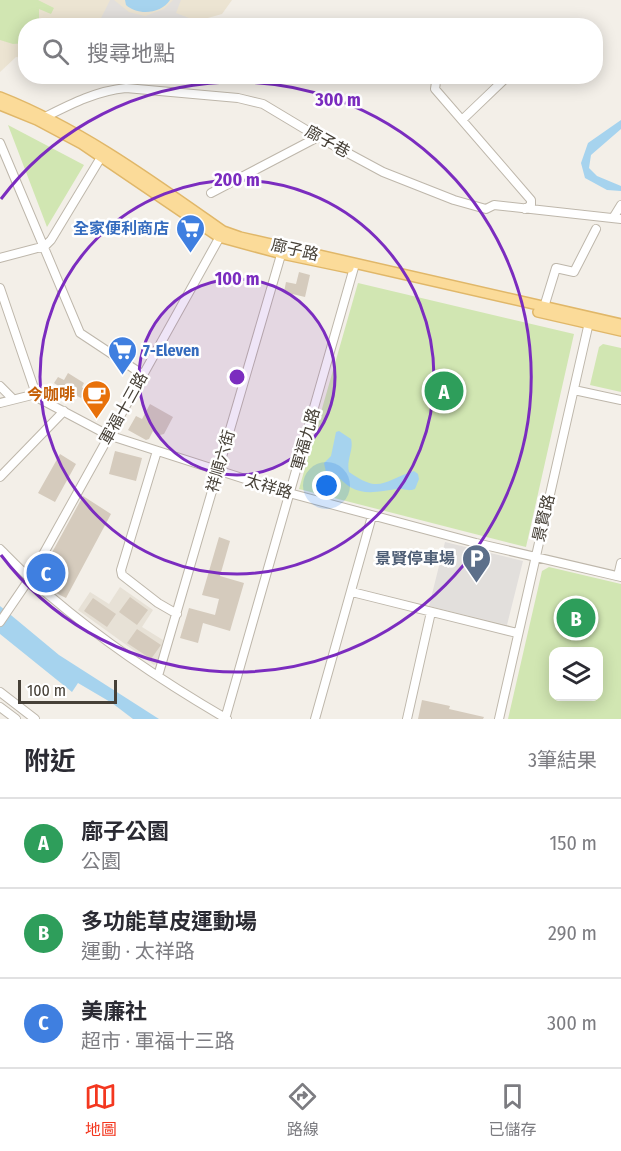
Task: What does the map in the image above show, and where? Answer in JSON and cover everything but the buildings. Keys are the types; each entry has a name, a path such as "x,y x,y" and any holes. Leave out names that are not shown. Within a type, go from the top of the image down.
{"main road":[{"name":"廍子路","path":"0,97 103,153 221,234 589,320 621,324"},
{"name":"廍子路","path":"0,105 41,118"},
{"name":"廍子路","path":"355,267 544,307 621,331"}],"street":[{"path":"436,84 435,89 531,200 531,205 524,209"},
{"path":"462,120 500,84"},
{"name":"廍子巷","path":"41,118 96,93 126,88 238,98 263,104 383,172 454,200 486,209 494,205 617,218"},
{"path":"212,193 318,137"},
{"path":"0,143 80,333 142,374"},
{"path":"0,258 45,246 51,240 103,153"},
{"path":"617,218 621,205"},
{"path":"544,307 556,268 574,272 596,229"},
{"name":"軍福十三路","path":"0,622 30,578 221,234"},
{"name":"祥順六街","path":"158,676 282,250"},
{"name":"軍福九路","path":"225,719 355,267"},
{"path":"0,288 36,394 0,403"},
{"name":"景賢路","path":"499,719 589,320"},
{"path":"0,386 13,399"},
{"path":"574,390 621,400"},
{"name":"太祥路","path":"36,394 40,399 108,435 289,493 534,557 619,576"},
{"path":"0,477 63,411"},
{"path":"157,451 121,570 122,575 177,615"},
{"path":"315,719 372,516"},
{"path":"0,549 67,610 158,676 225,719"},
{"path":"619,576 621,562"},
{"path":"352,592 517,633"},
{"path":"407,719 431,612"},
{"path":"0,692 34,719"},
{"path":"0,707 16,719"}],"shaded area":[{"path":"0,0 232,0 222,14 208,18 18,18 18,57 0,72"},
{"path":"110,0 114,0 129,12 145,16 164,9 173,0 181,0 176,13 189,18 101,18"},
{"name":"景賢停車場","path":"445,542 523,561 507,625 429,606"},
{"path":"120,587 153,610 142,627 163,640 159,663 154,665 78,610 90,592 109,604"}],"green space":[{"path":"0,0 38,0 54,8 51,14 39,9 39,18 18,18 18,44 0,40"},
{"path":"8,125 84,165 47,227"},
{"path":"358,283 574,334 526,547 299,489"},
{"path":"603,344 621,348 621,392 590,385 599,347"},
{"path":"549,567 621,584 621,719 508,719 542,571"}],"water":[{"path":"125,0 170,0 155,11 143,12 131,9 126,5"},
{"path":"621,120 621,129 591,155 589,168 597,176 621,186 621,191 607,190 585,178 581,163 588,143"},
{"path":"339,431 351,439 349,472 368,483 382,484 414,471 418,474 419,479 415,489 361,491 326,472 324,463 331,456 336,432"},
{"path":"0,606 59,655 159,719 133,719 112,703 78,683 72,692 0,634"}],"place":[{"name":"全家便利商店","path":"190,254"},
{"name":"7-Eleven","path":"122,376"},
{"name":"廍子公園","path":"444,391"},
{"name":"今咖啡","path":"96,420"},
{"name":"美廉社","path":"46,573"},
{"name":"景賢停車場","path":"476,584"},
{"name":"多功能草皮運動場","path":"576,618"}]}
